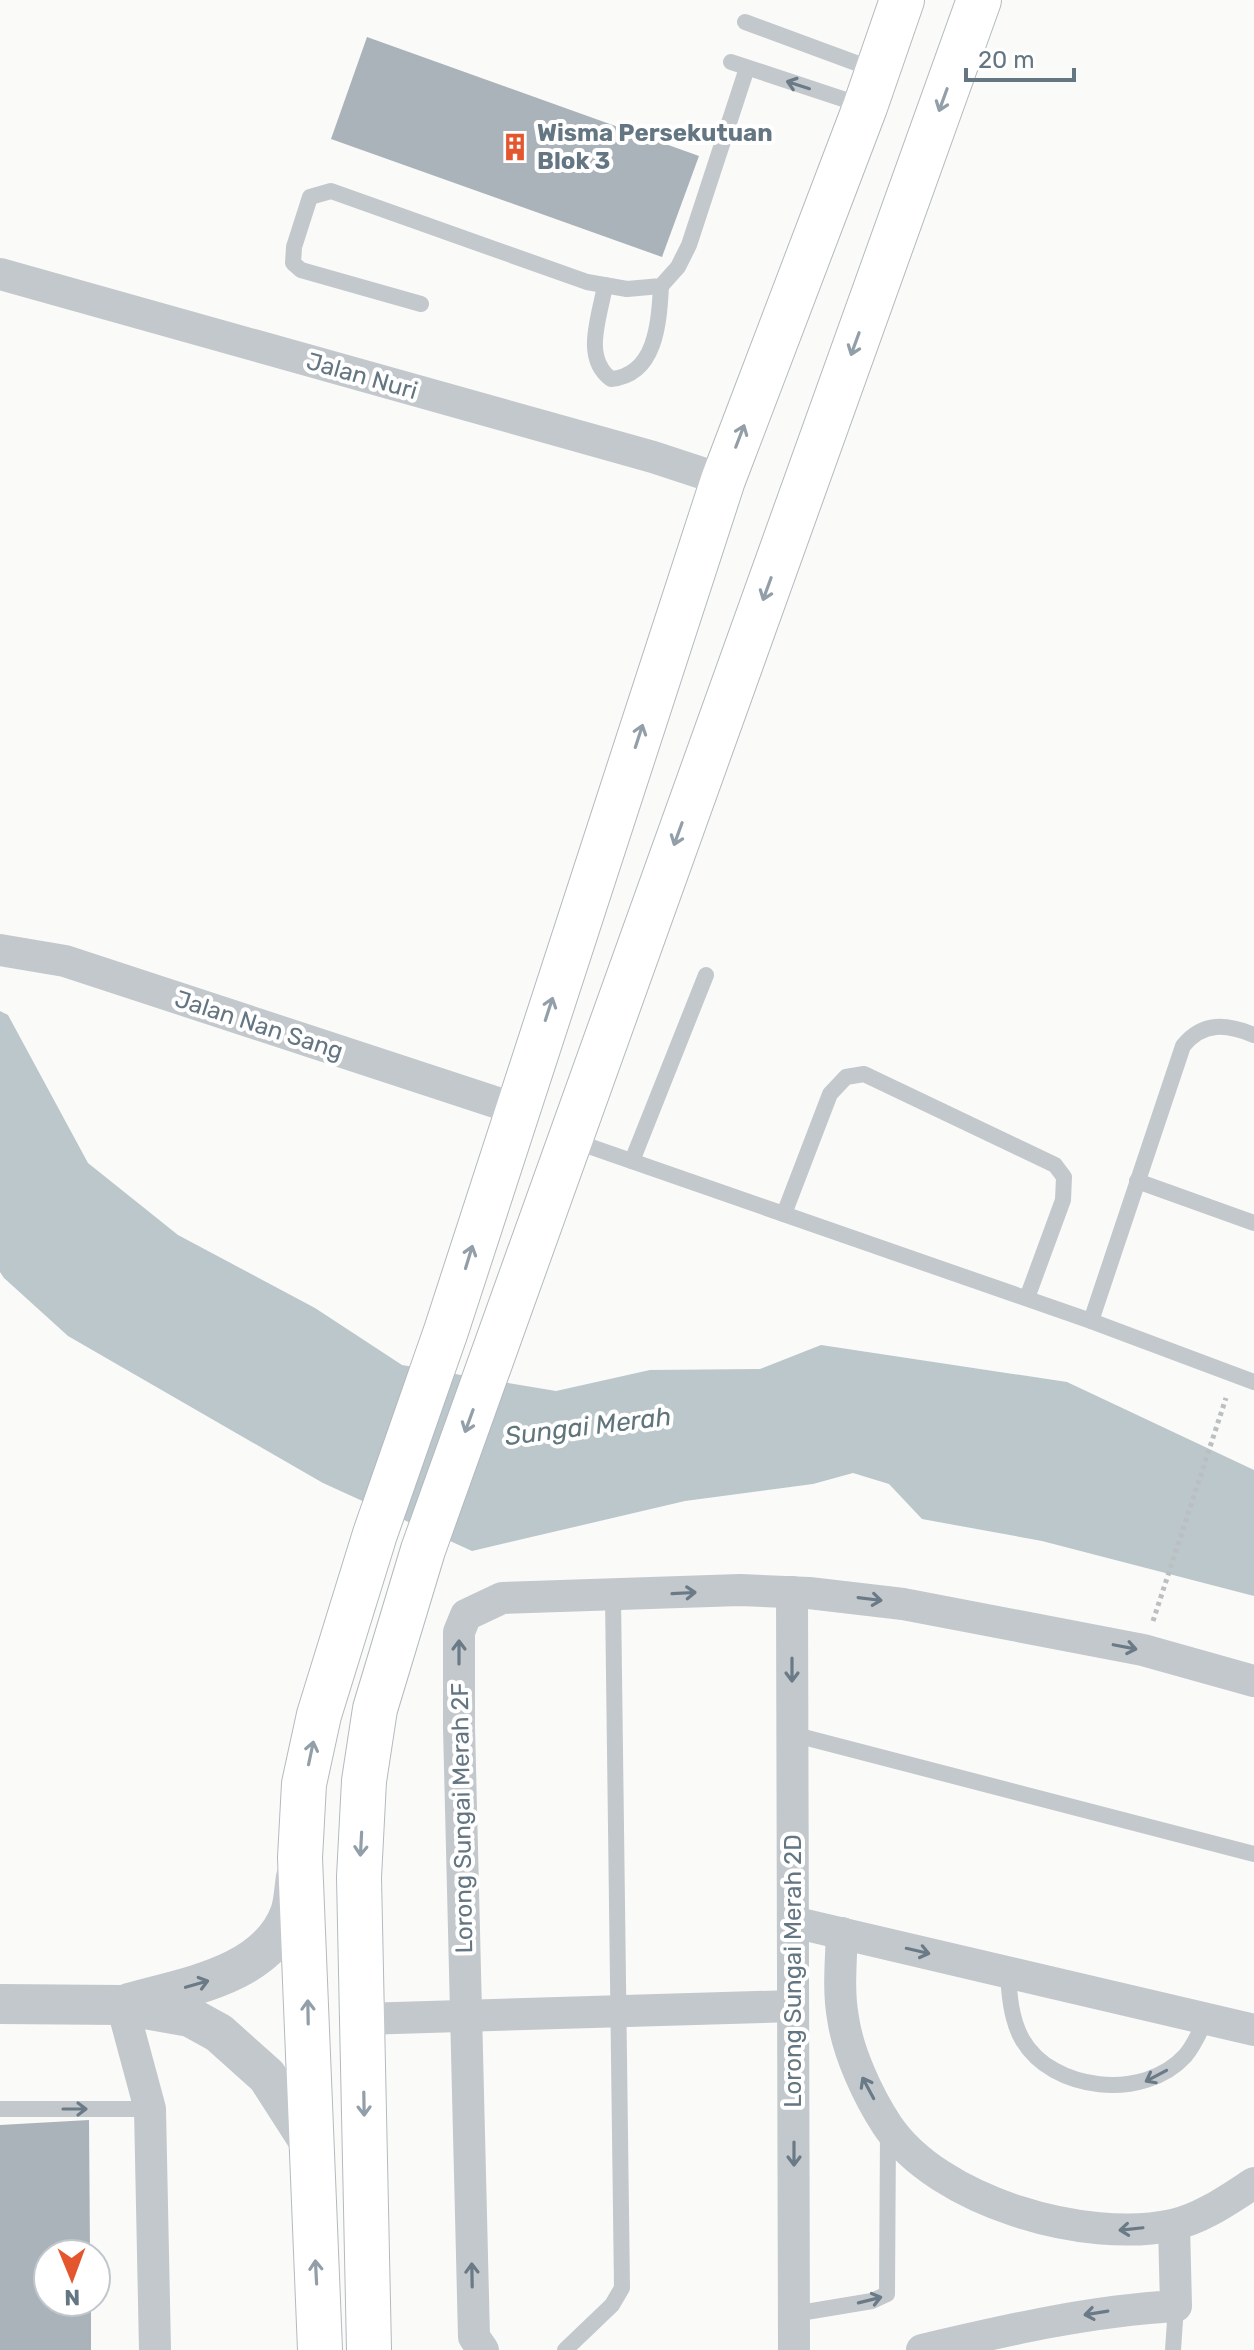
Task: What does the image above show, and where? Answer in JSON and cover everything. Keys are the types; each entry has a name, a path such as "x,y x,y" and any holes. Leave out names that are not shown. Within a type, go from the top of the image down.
{"main road":[{"path":"320,2350 300,1858 304,1784 319,1715 375,1534 446,1331 723,480 872,89 902,0"},
{"path":"369,2350 359,1877 364,1781 375,1709 423,1550 568,1139 979,0"}],"street":[{"name":"Jalan Nuri","path":"0,274 653,457 723,480"},
{"name":"Jalan Nan Sang","path":"0,950 65,961 516,1109"},
{"name":"Lorong Sungai Merah 2F","path":"483,2350 474,2337 466,2016 459,1632 466,1615 502,1598 613,1597 740,1590 792,1592 903,1604 1143,1650 1254,1681"},
{"name":"Lorong Sungai Merah 2D","path":"792,1592 794,2350"},
{"path":"122,2005 229,1974 269,1944 289,1915 300,1858"},
{"path":"793,1922 1254,2030"},
{"path":"842,1933 843,2020 861,2075 888,2127 932,2169 990,2202 1071,2225 1113,2230 1174,2225 1210,2211 1254,2183"},
{"path":"0,2004 122,2005 190,2017 219,2033 267,2076 310,2143"},
{"path":"122,2005 150,2109 155,2350"},
{"path":"362,2019 793,2006"},
{"path":"922,2350 1042,2322 1115,2310 1176,2306 1174,2225"}],"lane":[{"path":"745,22 872,89"},
{"path":"605,285 593,355 599,370 611,379 629,378 643,364 654,340 661,286 678,267 689,245 739,65 872,89"},
{"path":"421,304 301,270 293,263 294,247 310,197 331,191 587,282 627,289 661,286"},
{"path":"632,1161 706,975"},
{"path":"1091,1321 1183,1046 1207,1027 1229,1025 1254,1035"},
{"path":"784,1214 830,1094 846,1077 864,1074 1055,1165 1064,1177 1063,1200 1027,1298"},
{"path":"568,1139 1027,1298 1254,1382"},
{"path":"1137,1181 1254,1223"},
{"path":"565,2350 612,2305 622,2288 613,1597"},
{"path":"792,1734 1254,1854"},
{"path":"1008,1972 1010,2002 1022,2038 1038,2058 1075,2079 1123,2086 1148,2081 1185,2056 1206,2019"},
{"path":"0,2109 150,2109"},
{"path":"794,2314 872,2301 887,2294 888,2127"},
{"path":"1173,2350 1176,2306"}],"path":[{"path":"1143,1650 1234,1375"}],"water":[{"name":"Sungai Merah","path":"0,1011 8,1015 88,1163 178,1235 315,1308 402,1365 556,1391 650,1370 760,1369 821,1345 1067,1382 1254,1470 1254,1596 1042,1541 922,1519 889,1484 853,1473 813,1484 685,1501 472,1551 323,1483 68,1336 4,1278 0,1272"}],"building":[{"name":"Wisma Persekutuan Blok 3","path":"367,37 699,156 662,257 331,139"},
{"path":"89,2120 90,2238 32,2238 32,2318 91,2318 91,2350 0,2350 0,2125"}],"place":[{"name":"Wisma Persekutuan Blok 3","path":"515,147"}]}
